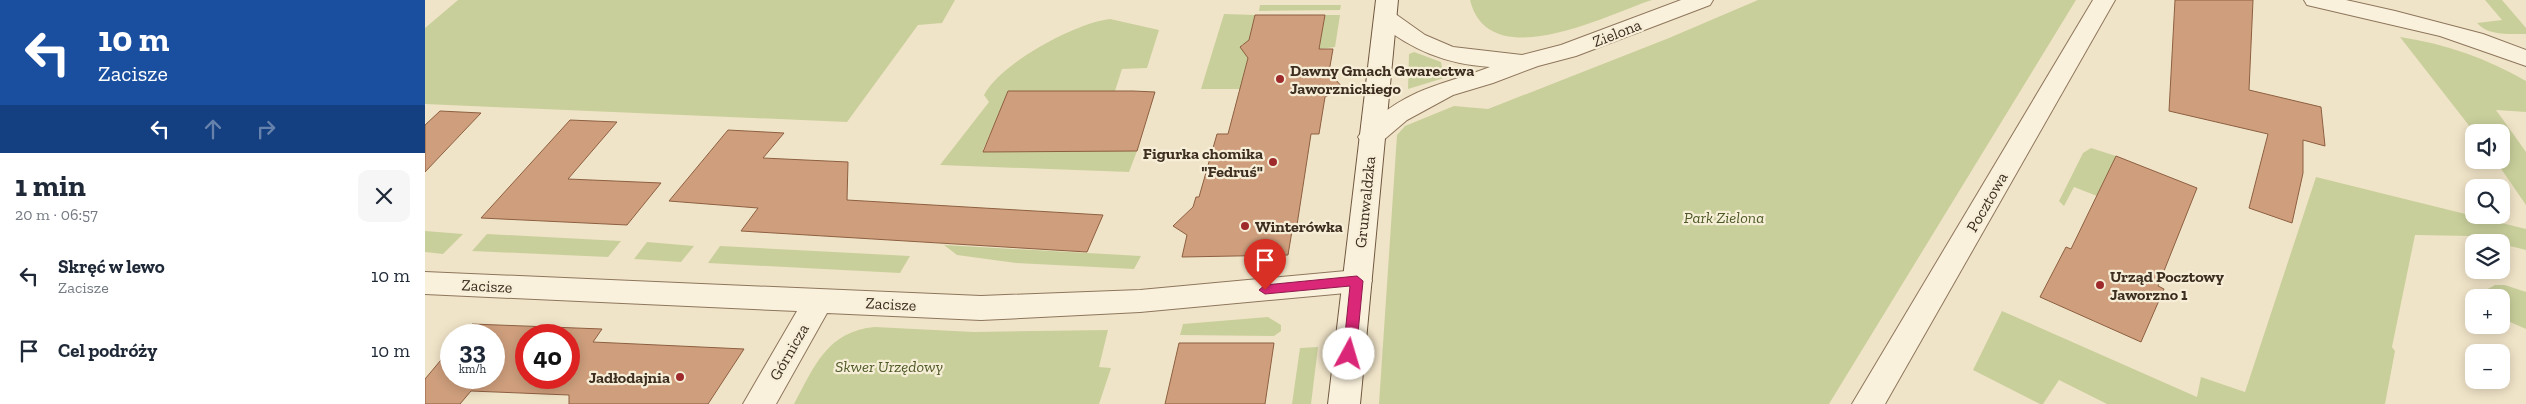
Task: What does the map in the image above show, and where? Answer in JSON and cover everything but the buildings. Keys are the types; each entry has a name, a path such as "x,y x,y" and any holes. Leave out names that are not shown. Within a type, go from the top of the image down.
{"street":[{"name":"Zielona","path":"1371,137 1398,114 1422,99 1531,60 1568,51 1702,0"},
{"name":"Pocztowa","path":"1868,404 2104,0"},
{"path":"2315,0 2448,30 2498,46 2526,59"},
{"name":"Zielona","path":"1386,9 1423,44 1447,54 1476,60 1531,60"},
{"name":"Grunwaldzka","path":"1344,404 1386,9"},
{"name":"Zacisze","path":"425,283 981,308 1140,301 1357,281"},
{"name":"Górnicza","path":"759,404 818,301"}],"green space":[{"path":"458,0 955,0 942,23 918,25 847,122 425,104 425,28"},
{"path":"1470,0 1652,0 1580,26 1552,34 1524,38 1500,34 1481,23"},
{"name":"Park Zielona","path":"1758,0 2076,0 1829,404 1379,404 1397,135 1405,126 1454,106 1488,109 1669,38"},
{"path":"2485,0 2502,0 2526,28 2526,34 2493,32 2477,23 2502,20"},
{"path":"1260,5 1341,5 1340,10 1259,11"},
{"path":"1224,14 1256,15 1251,31 1254,34 1250,44 1242,44 1241,48 1251,49 1241,89 1201,89"},
{"path":"1325,15 1340,15 1335,47 1319,49"},
{"path":"1110,19 1159,30 1147,68 1122,69 1115,91 1009,91 983,150 1137,151 1129,172 940,165 989,102 984,95 1006,70 1040,46 1059,36 1095,22"},
{"path":"2400,37 2465,53 2496,65 2526,81 2526,112 2496,110 2506,124 2468,124"},
{"path":"1414,52 1441,62 1444,78 1408,89 1409,54"},
{"path":"2510,130 2526,152 2526,205 2510,179 2501,169 2510,169"},
{"path":"2091,148 2116,156 2097,196 2074,187 2064,206 2059,201 2083,153"},
{"path":"2316,177 2465,214 2465,224 2506,224 2526,229 2526,250 2510,246 2510,234 2415,235 2392,347 2395,351 2385,404 2107,404 2059,380 2043,404 2040,404 1973,370 2002,311 2197,397 2201,377 2245,392"},
{"path":"425,231 463,234 443,254 425,252"},
{"path":"487,234 621,241 608,257 472,251"},
{"path":"647,242 694,246 681,262 634,259"},
{"path":"944,245 1141,256 1134,269 1016,263 957,255"},
{"path":"720,246 910,256 900,273 708,263"},
{"path":"2495,285 2505,285 2526,292 2526,329 2510,322 2510,289 2488,289"},
{"path":"1268,317 1281,325 1281,331 1274,336 1180,335 1183,324"},
{"name":"Skwer Urzędowy","path":"875,327 974,332 1108,330 1099,367 1111,368 1099,404 794,404 816,364 834,343 859,330"},
{"path":"1318,347 1311,404 1292,404 1300,348"}],"place":[{"name":"Dawny Gmach Gwarectwa Jaworznickiego","path":"1280,79"},
{"name":"Figurka chomika \"Fedruś\"","path":"1273,162"},
{"name":"Winterówka","path":"1245,226"},
{"name":"Urząd Pocztowy Jaworzno 1","path":"2100,285"},
{"name":"Jadłodajnia","path":"680,377"}],"route":[{"path":"1265,290 1357,281 1349,354"}]}
